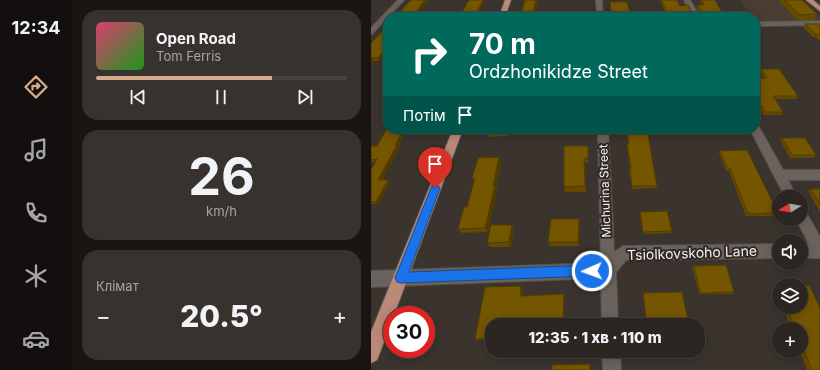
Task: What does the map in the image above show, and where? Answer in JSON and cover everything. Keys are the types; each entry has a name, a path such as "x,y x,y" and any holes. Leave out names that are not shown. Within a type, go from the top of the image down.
{"main road":[{"path":"504,12 508,0"},
{"path":"809,0 820,9"},
{"path":"371,354 456,134"}],"street":[{"path":"390,12 401,0"},
{"path":"599,0 600,12"},
{"path":"687,0 694,12"},
{"path":"371,32 383,19"},
{"path":"760,24 820,23"},
{"name":"Michurina Street","path":"603,134 610,318"},
{"path":"758,134 787,190"},
{"path":"779,175 820,175"},
{"path":"807,226 820,250 808,250"},
{"name":"Tsiolkovskoho Lane","path":"608,270 623,253 772,251"},
{"path":"371,278 608,270"},
{"path":"611,358 612,370"}],"shaded area":[{"path":"740,0 801,0 820,18 820,21 760,21 760,12 748,12"}],"building":[{"path":"411,0 425,0 416,12 400,12"},
{"path":"469,0 483,0 477,12 462,12"},
{"path":"525,0 536,0 533,12 521,12"},
{"path":"661,0 677,0 680,6 688,5 692,12 667,12"},
{"path":"702,0 715,0 722,12 701,12 697,5 704,5"},
{"path":"785,0 802,0 817,14 800,15"},
{"path":"610,2 627,2 630,12 611,12"},
{"path":"805,24 820,24 820,37 815,34"},
{"path":"383,30 383,52 378,58 371,59 371,43"},
{"path":"761,69 779,69 798,96 773,96 783,112 765,112 760,103 760,78 767,78"},
{"path":"384,134 401,134 395,145 397,145 378,180 388,180 376,202 371,202 371,170 377,159 371,160 371,146 377,146"},
{"path":"628,134 648,134 657,186 632,186 627,144 629,144"},
{"path":"782,138 805,138 816,155 792,155"},
{"path":"564,146 588,146 588,158 584,158 585,186 564,187"},
{"path":"747,150 772,201 772,213 748,214 730,168 727,168 720,151"},
{"path":"499,157 493,186 495,186 485,228 458,229 464,207 467,207 475,178 472,178 478,158"},
{"path":"811,189 820,189 820,204"},
{"path":"667,211 672,231 643,232 640,212"},
{"path":"551,219 579,219 578,242 548,242"},
{"path":"491,225 512,225 509,242 487,243"},
{"path":"726,265 734,292 700,293 694,266"},
{"path":"521,286 520,296 564,294 563,318 485,318 485,338 475,339 485,287"},
{"path":"808,286 810,286 820,308 820,370 812,370 807,358 808,322 792,322 789,314 808,314"},
{"path":"682,292 688,318 646,318 643,293"},
{"path":"590,364 590,370 552,370 552,365"}],"route":[{"path":"435,188 401,278 592,271"}]}
